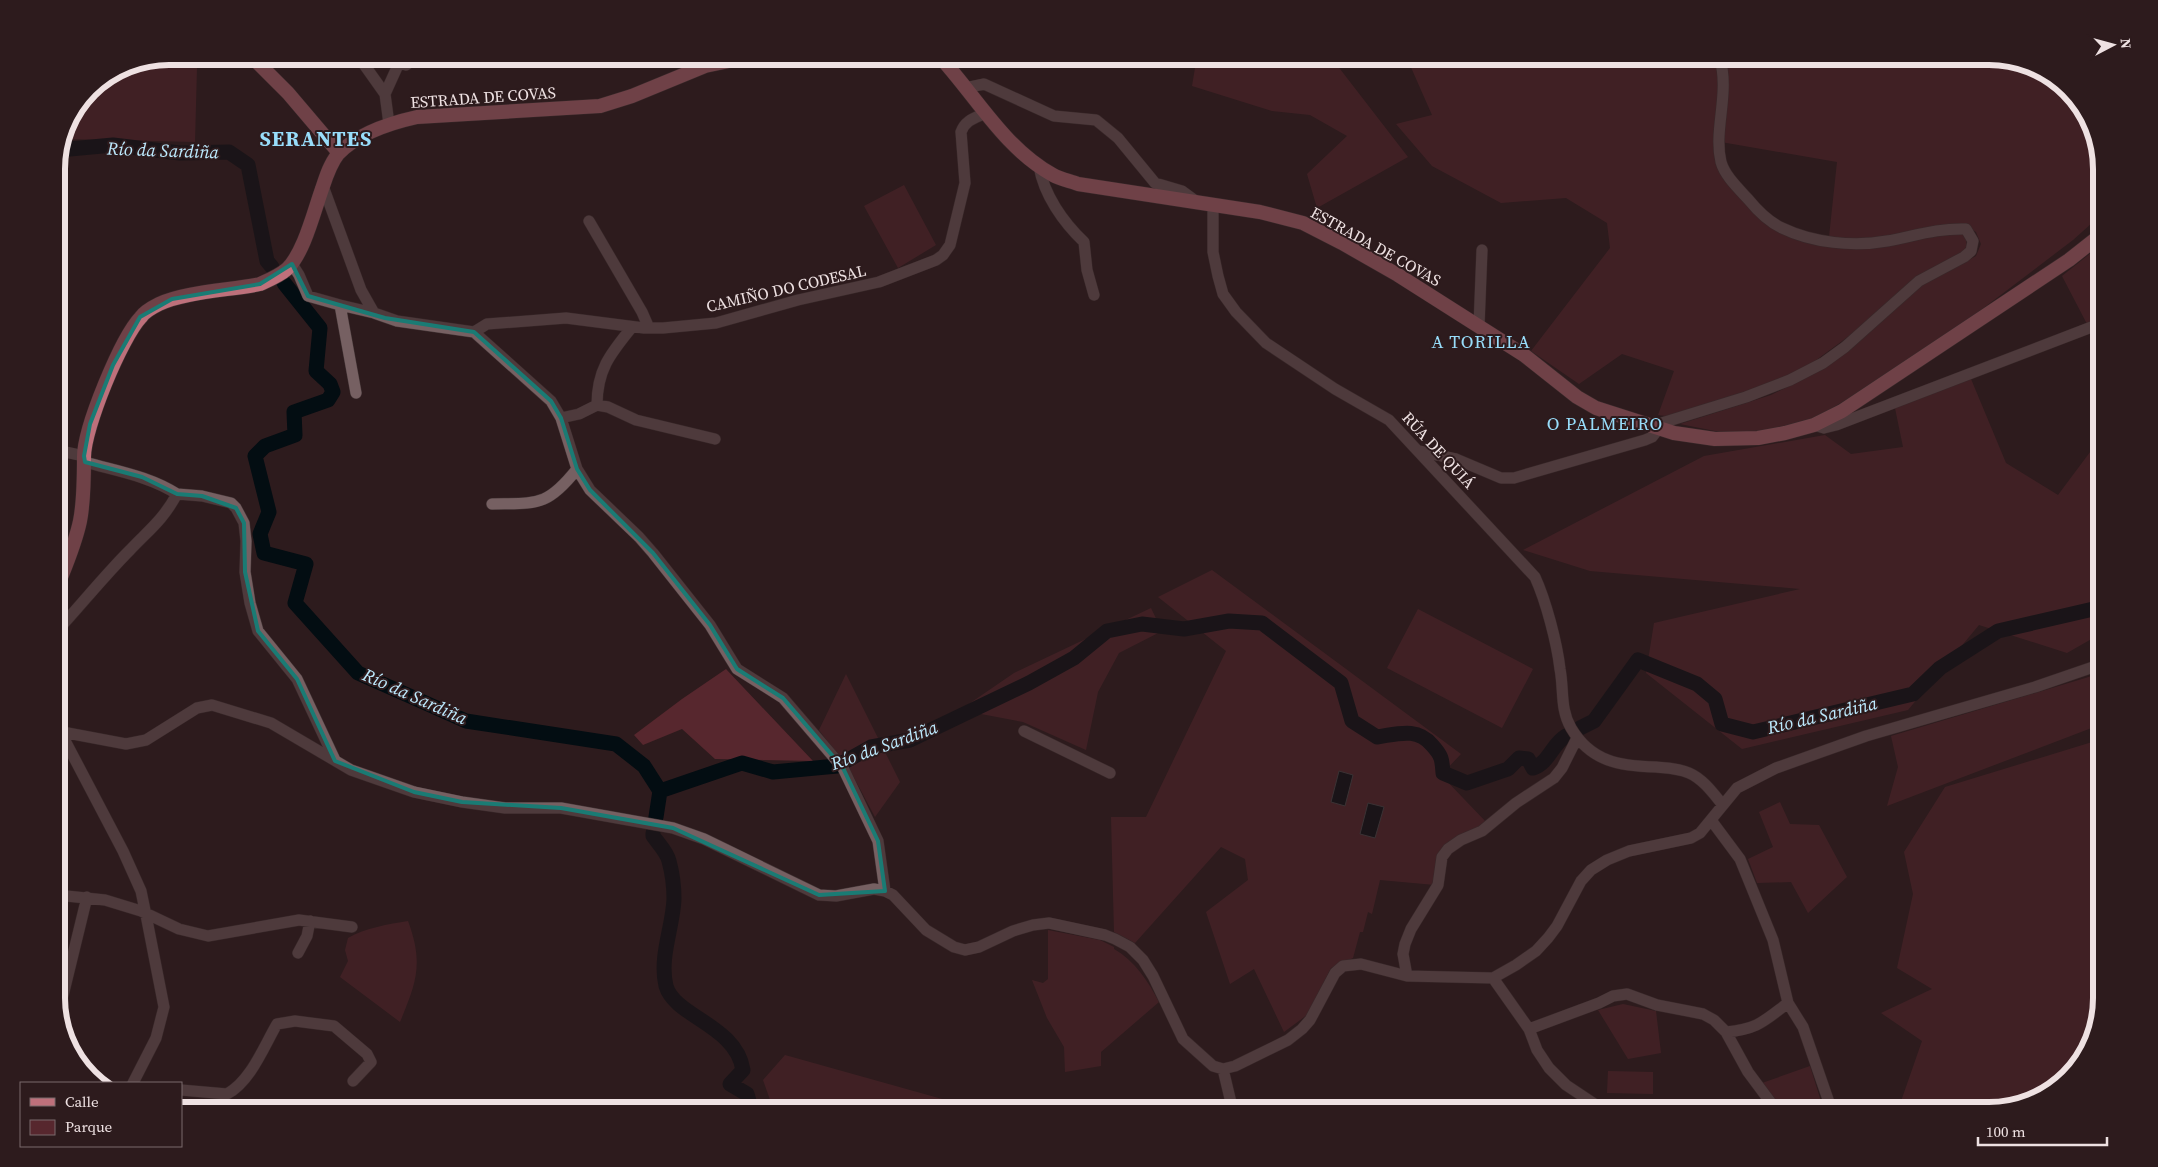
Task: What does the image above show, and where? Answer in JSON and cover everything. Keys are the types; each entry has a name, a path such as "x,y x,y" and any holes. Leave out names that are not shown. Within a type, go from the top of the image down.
{"main road":[{"path":"260,65 288,93 339,153"},
{"name":"ESTRADA DE COVAS","path":"292,264 331,165 339,153 357,140 389,124 433,115 600,106 632,96 710,65"},
{"name":"ESTRADA DE COVAS","path":"946,65 1003,134 1039,166 1054,176 1078,184 1260,212 1303,223 1398,275 1479,326 1524,355 1586,402 1610,413 1693,437 1715,439 1758,438 1814,425 1842,411 1881,387 2069,260 2093,241"},
{"path":"65,568 76,541 80,519 84,459 90,424 113,366 140,317 151,308 172,299 260,284 280,274 292,264"}],"street":[{"path":"364,65 385,94 389,124"},
{"path":"385,94 398,65"},
{"path":"1419,451 1456,459 1501,478 1514,478 1645,440 1652,437 1655,427 1746,397 1790,380 1823,363 1845,347 1918,281 1964,257 1971,251 1974,241 1966,229 1946,228 1868,244 1823,241 1782,228 1767,218 1732,181 1722,165 1718,148 1724,100 1721,65"},
{"path":"965,88 984,84 1054,116 1096,120 1118,138 1155,183 1182,191 1197,202"},
{"name":"CAMIÑO DO CODESAL","path":"474,332 486,324 566,318 649,328 716,322 798,300 879,282 943,255 950,245 954,233 965,183 961,132 968,121 986,113"},
{"path":"1039,166 1041,177 1060,215 1068,227 1084,242 1087,270 1094,295"},
{"path":"323,186 361,290 374,313"},
{"name":"RÚA DE QUIÁ","path":"1213,205 1214,252 1218,276 1223,294 1236,312 1266,343 1335,389 1389,420 1535,577 1541,591 1560,669 1565,716 1577,738 1596,755 1607,761 1674,768 1692,774 1700,779 1722,804"},
{"path":"589,222 642,312 649,328"},
{"path":"1479,326 1482,250"},
{"path":"292,264 299,274 308,296 397,321 474,332 551,401 561,418 577,469 590,490 639,537 658,560 710,625 737,669 783,698 843,768 878,841 885,891"},
{"path":"340,305 356,393"},
{"path":"1814,425 1824,428 1836,426 2093,326"},
{"path":"597,405 597,391 608,357 632,327"},
{"path":"561,418 579,414 597,405 608,407 636,420 716,439"},
{"path":"65,453 142,477 161,484 177,494 202,496 231,503 236,508 244,523 246,541 245,572 250,603 258,631 297,679 335,760"},
{"path":"492,504 533,504 550,496 564,485 577,469"},
{"path":"65,622 131,549 149,533 168,510 177,494"},
{"path":"65,732 126,744 153,736 197,708 212,705 271,723 365,776 414,792 462,802 505,808 561,808 673,828 704,839 819,895 836,896 874,889 885,891 892,895 926,930 954,947 965,950 978,947 1013,931 1048,923 1106,935 1130,947 1143,960 1153,976 1183,1039 1213,1066 1223,1069 1235,1066 1279,1044 1302,1029 1310,1020 1335,973 1343,966 1361,964 1407,976 1493,978 1529,956 1548,938 1557,926 1582,881 1591,870 1607,860 1629,851 1691,838 1700,832 1737,788 1776,768 1866,736 2093,667"},
{"path":"1024,730 1110,773"},
{"path":"1407,976 1403,954 1404,944 1438,885 1442,857 1448,849 1461,840 1482,831 1516,804 1554,778 1562,768 1577,738"},
{"path":"65,744 123,851 141,891 146,915 164,1007 156,1038 134,1082"},
{"path":"1711,820 1740,859 1773,940 1788,1003 1803,1027 1829,1102"},
{"path":"65,896 87,897 141,911 179,929 208,936 299,920 320,921 352,927"},
{"path":"65,987 87,897"},
{"path":"298,953 307,936 310,921"},
{"path":"1493,978 1528,1028 1537,1050 1549,1068 1566,1085 1592,1102"},
{"path":"1528,1028 1614,996 1627,994 1656,1004 1703,1014 1714,1020 1726,1032 1748,1072 1771,1102"},
{"path":"1726,1032 1755,1027 1788,1003"},
{"path":"182,1090 227,1094 233,1091 251,1070 278,1024 295,1021 334,1026 367,1054 371,1062 353,1081"},
{"path":"1223,1069 1231,1102"}],"highlighted area":[{"path":"292,264 308,296 385,318 474,332 551,401 561,418 577,469 590,490 653,553 710,625 737,669 783,698 843,768 878,841 885,891 819,895 673,828 561,808 462,802 414,792 335,761 297,679 258,631 245,572 244,523 236,508 202,496 177,494 142,477 85,462 84,456 90,424 113,365 140,317 172,299 260,284"}],"green space":[{"path":"1196,65 1337,65 1408,157 1317,208 1307,174 1347,136 1310,115 1272,111 1192,86"},
{"path":"1410,65 1718,65 1721,80 1714,143 1746,202 1810,240 1962,234 1966,239 1967,246 1962,253 1804,369 1766,385 1673,417 1658,415 1674,371 1622,354 1579,384 1531,351 1610,248 1607,223 1566,198 1501,203 1432,166 1396,124 1432,115"},
{"path":"1722,65 1996,65 2010,67 2047,82 2076,111 2091,148 2093,162 2093,222 2073,240 1973,316 1872,385 1811,420 1764,432 1720,432 1680,424 1771,395 1814,374 1844,354 1921,285 1976,256 1981,244 1976,232 1967,226 1875,240 1829,237 1837,162 1721,142"},
{"path":"156,66 197,67 195,142 70,139 82,111 95,95 106,86 129,73"},
{"path":"904,185 936,245 898,268 864,206"},
{"path":"2093,251 2093,322 2087,324 2062,276"},
{"path":"1971,379 2006,463 2058,495 2093,448 2093,638 2067,653 1979,625 1908,710 1742,749 1646,673 1654,623 1800,589 1590,571 1523,550 1704,456 1825,435 1851,454 1903,447 1895,408"},
{"path":"1212,570 1461,754 1441,775 1487,823 1449,843 1435,885 1380,880 1372,914 1368,912 1353,958 1331,968 1307,1015 1284,1032 1254,969 1230,984 1206,912 1248,880 1245,859 1221,847 1135,943 1114,932 1111,817 1146,817 1226,651 1158,597"},
{"path":"1151,608 1162,631 1119,653 1098,692 1086,750 1023,722 960,710 1014,673"},
{"path":"1418,609 1533,669 1502,728 1387,668"},
{"path":"726,669 813,761 715,759 682,729 643,745 634,735"},
{"path":"846,674 900,782 875,817 851,772 819,730"},
{"path":"2093,676 2093,727 1887,806 1898,767 1891,736"},
{"path":"2093,742 2093,998 2089,1025 2076,1056 2058,1076 2029,1094 2003,1101 1901,1102 1922,1041 1881,1013 1932,989 1897,968 1913,894 1904,852 1945,787"},
{"path":"1780,802 1790,824 1819,825 1847,877 1808,913 1791,882 1757,883 1748,859 1773,847 1759,812"},
{"path":"408,921 416,949 417,962 414,984 400,1022 340,977 348,961 345,950 348,938 369,929"},
{"path":"1048,930 1100,940 1114,947 1140,972 1159,1002 1101,1052 1101,1066 1065,1072 1064,1047 1047,1018 1032,980 1043,983 1048,979"},
{"path":"1623,1004 1656,1011 1661,1053 1628,1059 1598,1010"},
{"path":"785,1055 953,1102 771,1102 763,1080"},
{"path":"1810,1066 1821,1102 1776,1102 1762,1083"},
{"path":"1608,1071 1653,1072 1653,1094 1607,1093"}],"shaded area":[{"path":"1339,771 1353,775 1345,806 1331,802"},
{"path":"1368,803 1384,807 1375,838 1360,834"}],"waterway":[{"name":"Río da Sardiña","path":"67,149 113,145 180,153 229,152 248,165 267,261 272,267"},
{"name":"Río da Sardiña","path":"284,283 320,328 316,371 330,384 333,392 328,400 294,412 295,435 265,446 255,456 269,512 260,534 264,553 306,564 295,603 358,673 466,721 616,744 644,766 660,791 742,763 773,772 837,766 871,747 910,740 1029,683 1074,658 1107,631 1142,624 1184,629 1229,621 1262,623 1341,683 1352,721 1377,737 1407,733 1426,739 1440,755 1443,773 1467,783 1508,769 1519,758 1528,759 1533,768 1538,766 1547,758 1561,739 1566,736"},
{"name":"Río da Sardiña","path":"1580,728 1594,721 1638,660 1697,684 1715,699 1722,724 1753,732 1913,694 1940,668 1998,631 2093,609"},
{"path":"656,817 660,791"},
{"path":"653,833 653,836 668,858 674,890 673,910 664,964 666,986 672,997 681,1006 729,1042 738,1055 743,1070 730,1084 747,1094 749,1102"}],"district":[{"name":"SERANTES","path":"316,138"},
{"name":"A TORILLA","path":"1481,341"},
{"name":"O PALMEIRO","path":"1605,423"}]}
